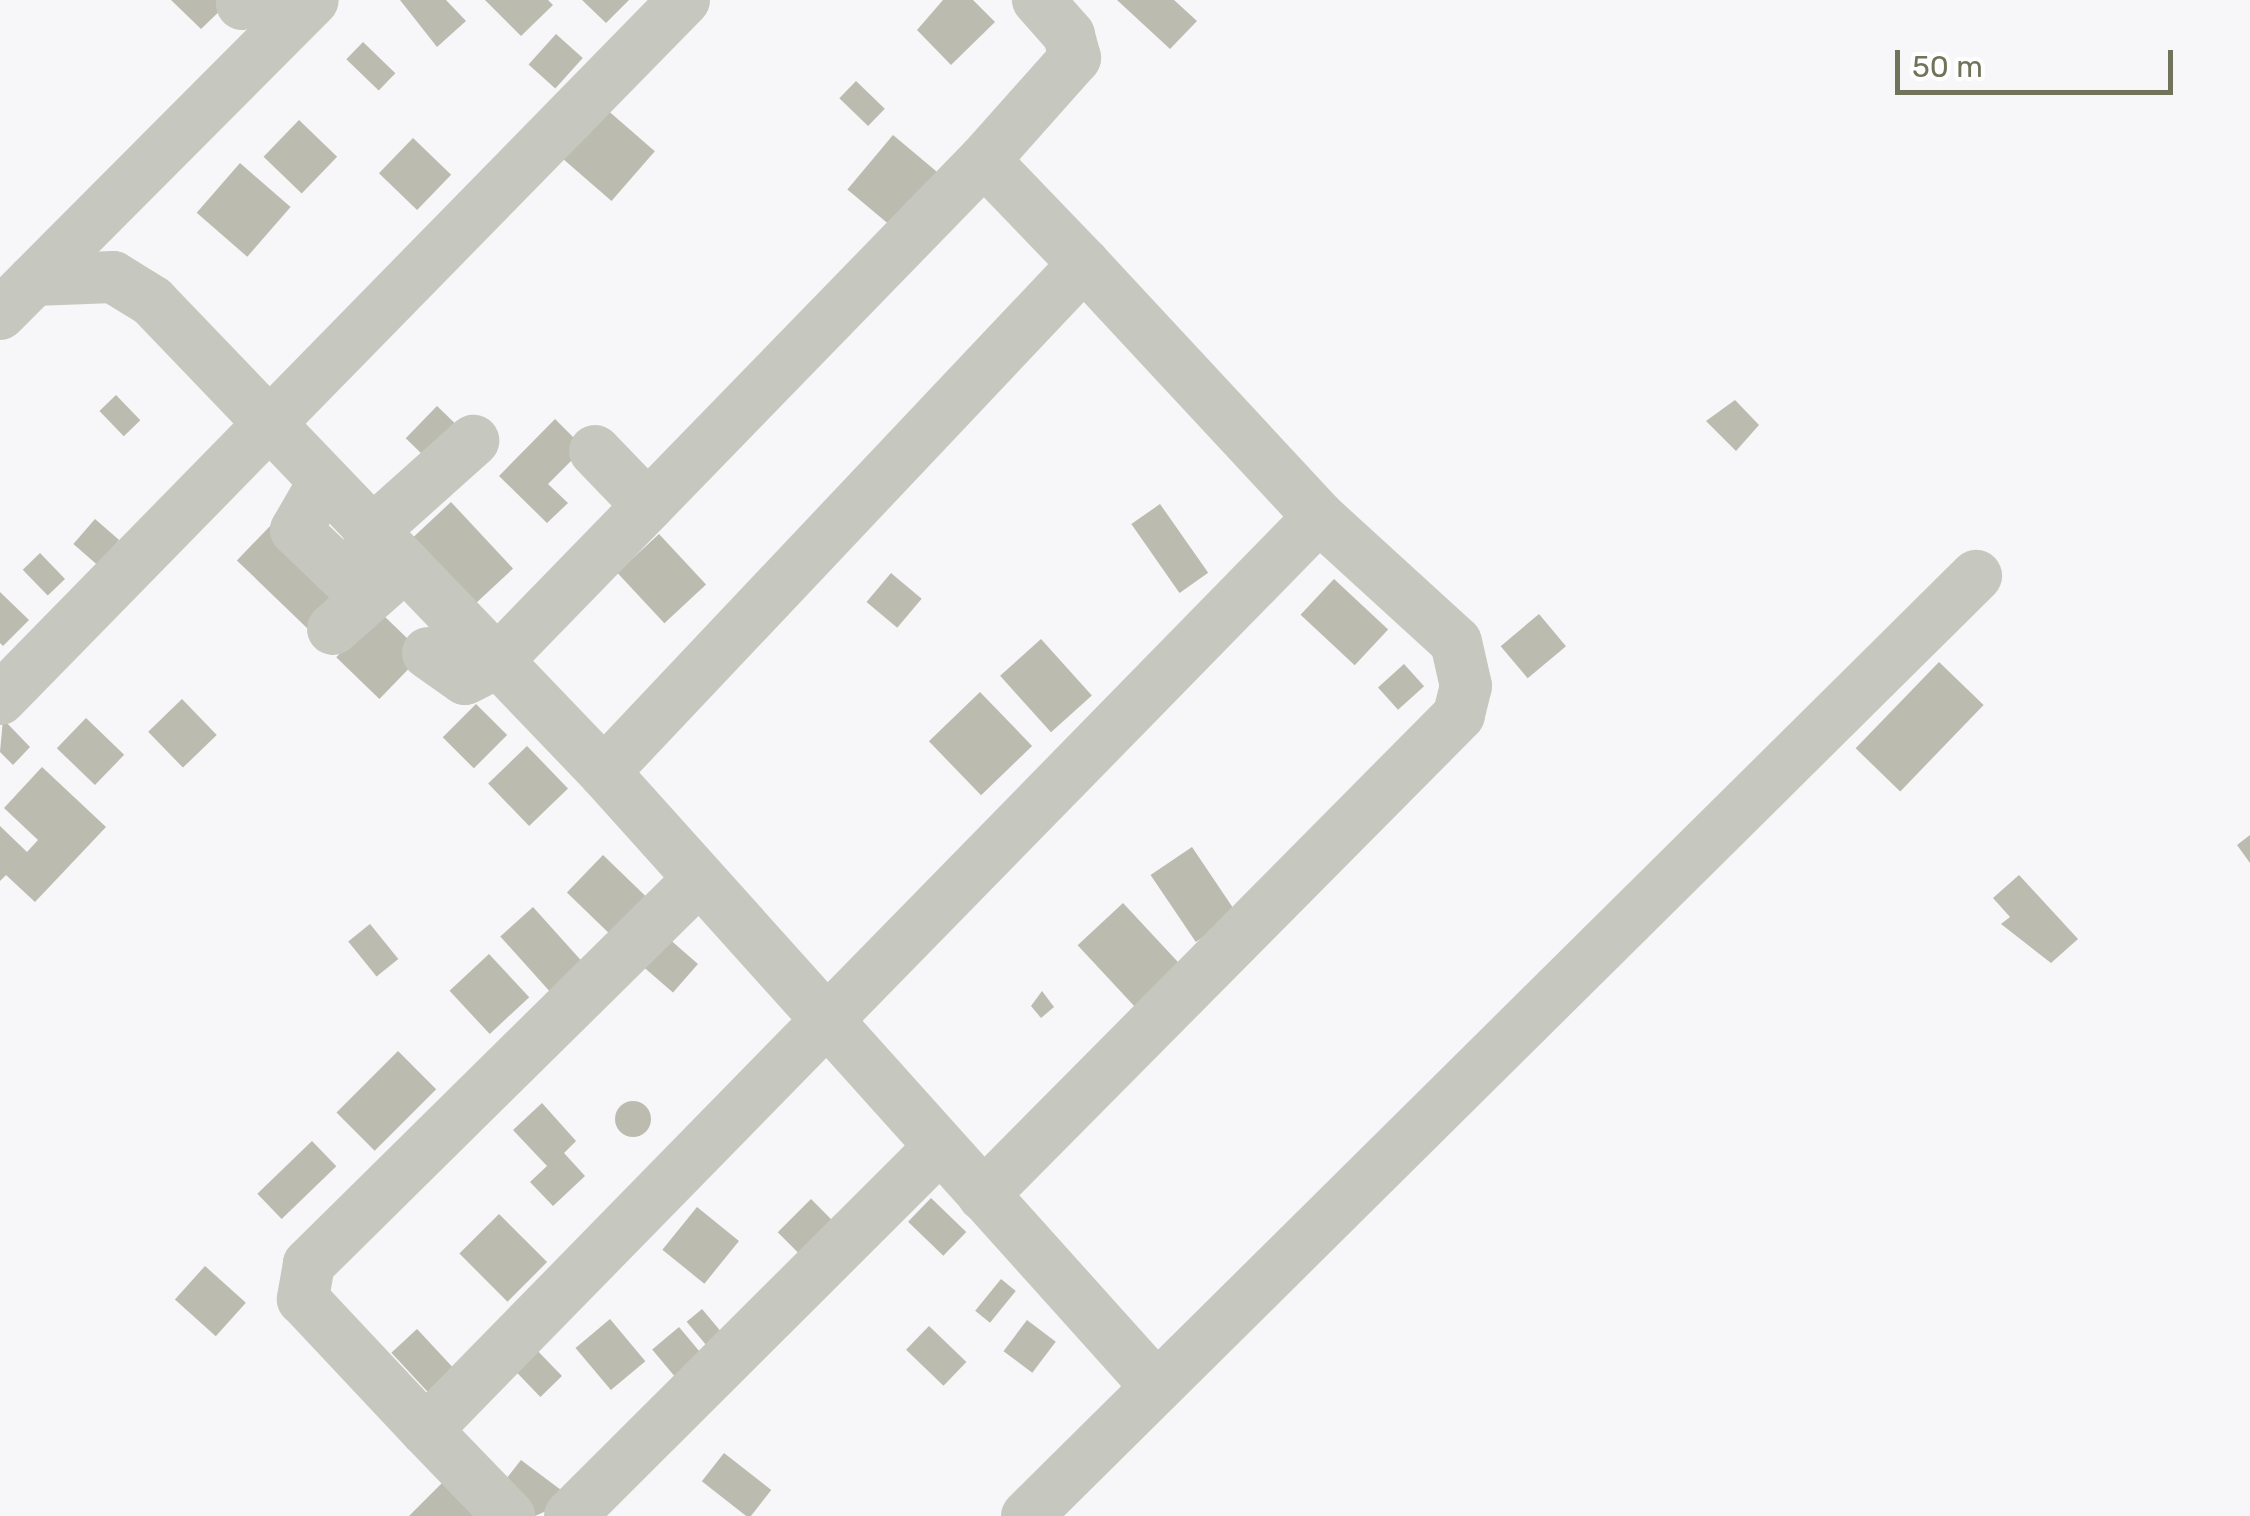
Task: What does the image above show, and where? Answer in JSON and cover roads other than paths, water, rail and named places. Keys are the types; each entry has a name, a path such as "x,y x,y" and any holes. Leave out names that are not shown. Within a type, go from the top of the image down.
{"street":[{"path":"0,700 684,0"},
{"path":"428,653 465,679 494,664 984,160 1075,58 1069,35 1038,0"},
{"path":"17,297 278,3"},
{"path":"983,1195 1459,715 1466,686 1456,642 1319,517 984,160"},
{"path":"604,772 1084,264"},
{"path":"17,297 113,277 152,301 322,486 368,582 494,664 604,772 1154,1384"},
{"path":"368,582 474,441"},
{"path":"596,451 648,506"},
{"path":"426,1430 1319,517"},
{"path":"1027,1516 1154,1384 1976,576"},
{"path":"510,1516 303,1299 309,1264 698,880"},
{"path":"570,1516 940,1147"}]}
